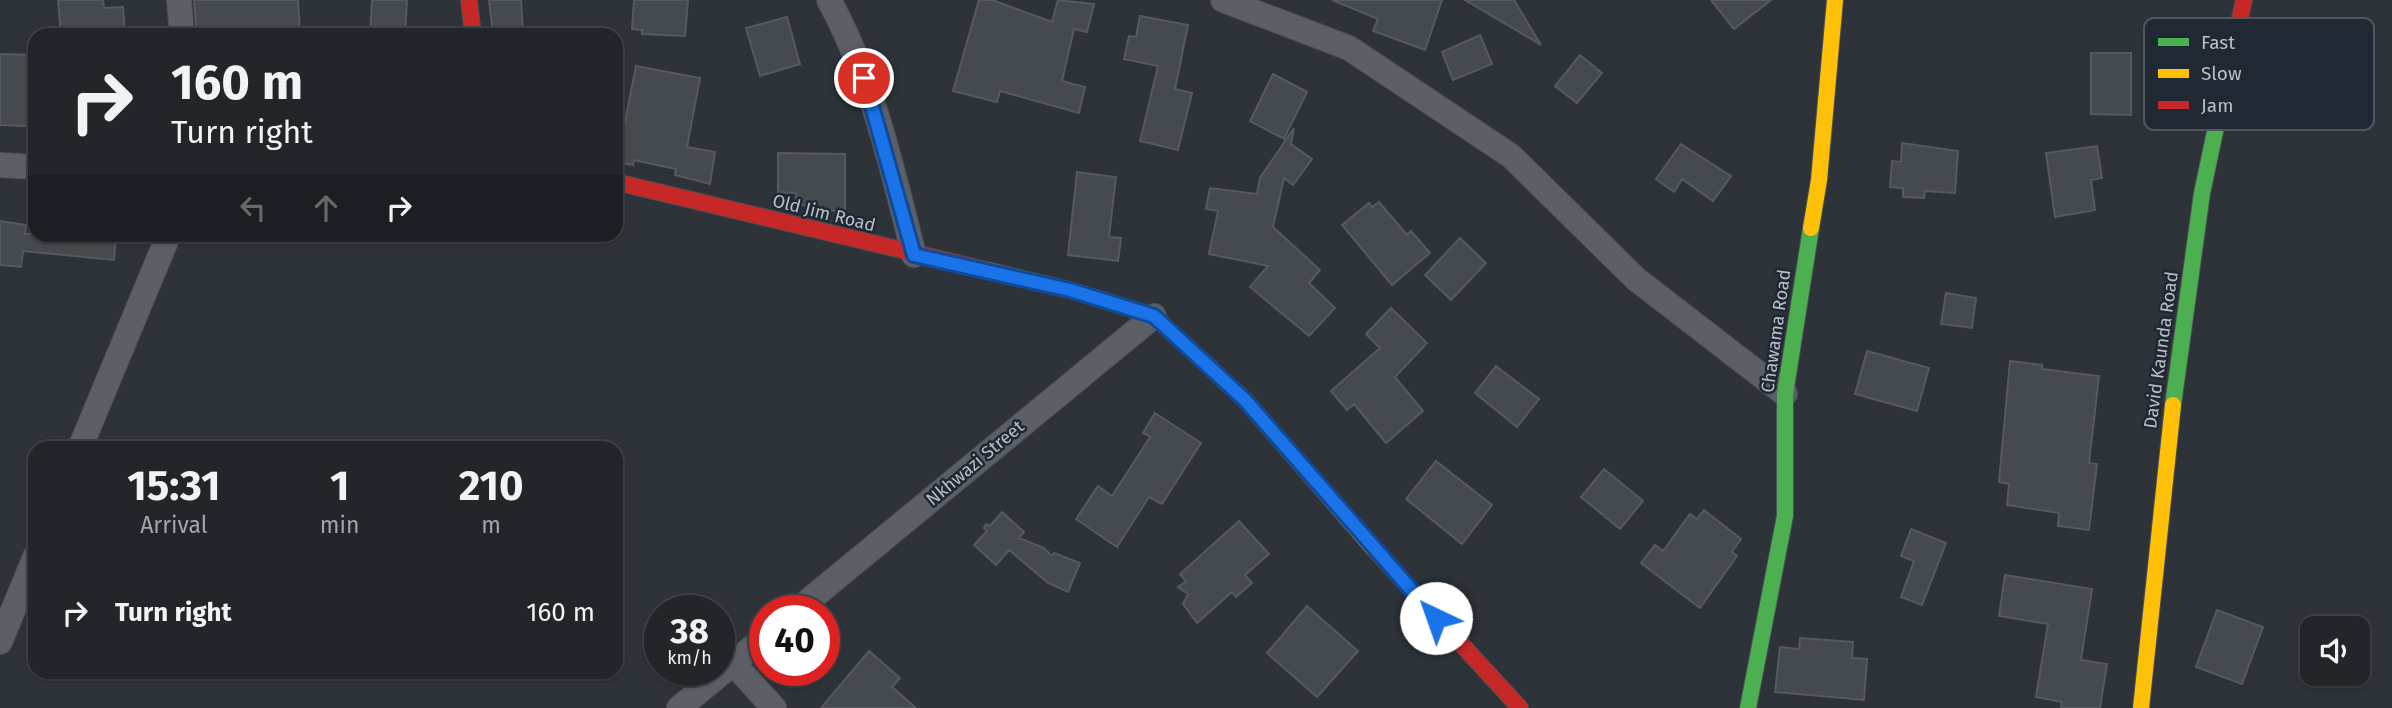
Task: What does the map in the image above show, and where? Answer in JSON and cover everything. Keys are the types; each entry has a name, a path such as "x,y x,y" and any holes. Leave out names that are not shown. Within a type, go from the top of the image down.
{"street":[{"path":"178,0 181,28"},
{"path":"469,0 472,28"},
{"path":"829,0 848,36 872,98 914,255"},
{"path":"1223,0 1349,48 1511,156 1636,279 1785,394"},
{"name":"Chawama Road","path":"1748,708 1786,516 1785,394 1819,180 1827,62 1835,0"},
{"name":"David Kaunda Road","path":"2240,18 2244,0"},
{"name":"David Kaunda Road","path":"2141,708 2165,467 2202,192 2216,130"},
{"path":"0,165 28,167"},
{"name":"Old Jim Road","path":"623,184 1070,290 1154,316 1245,400 1362,536 1520,708"},
{"path":"83,441 166,242"},
{"name":"Nkhwazi Street","path":"815,595 1154,316"},
{"path":"0,642 28,574"},
{"path":"735,661 749,650"},
{"path":"735,665 774,708"},
{"path":"678,708 705,686"}],"building":[{"path":"58,0 103,0 104,8 123,7 124,28 60,28"},
{"path":"194,0 298,0 300,28 196,28"},
{"path":"372,0 407,0 405,28 370,28"},
{"path":"489,0 521,0 523,28 492,28"},
{"path":"634,0 688,0 685,36 642,34 642,30 632,29"},
{"path":"979,0 992,0 1052,22 1058,0 1094,4 1087,32 1074,29 1062,81 1085,87 1079,113 1000,91 997,102 953,91"},
{"path":"1332,0 1442,0 1425,50 1373,31 1378,19"},
{"path":"1465,0 1514,0 1541,45"},
{"path":"1711,0 1771,0 1734,29"},
{"path":"1140,16 1188,25 1175,89 1192,93 1178,150 1140,141 1158,66 1124,59 1129,36 1136,37"},
{"path":"787,17 800,64 760,76 746,28"},
{"path":"1480,35 1492,64 1453,80 1442,52"},
{"path":"2091,53 2131,53 2131,115 2091,114"},
{"path":"0,54 28,55 27,126 0,125"},
{"path":"1580,55 1602,73 1577,103 1555,86"},
{"path":"636,66 700,78 687,147 715,152 710,184 675,175 676,169 634,160 633,165 623,163 624,127"},
{"path":"1273,74 1307,92 1284,139 1250,121"},
{"path":"1294,128 1291,144 1312,159 1293,185 1284,178 1273,227 1320,270 1309,283 1335,308 1309,336 1250,287 1268,266 1209,254 1218,211 1206,209 1210,188 1257,194 1260,178"},
{"path":"1902,143 1958,151 1955,193 1925,191 1924,198 1903,197 1903,188 1890,187 1892,161 1901,162"},
{"path":"1681,144 1731,176 1713,201 1682,179 1674,192 1656,179"},
{"path":"2097,146 2102,178 2091,180 2095,210 2055,217 2046,153"},
{"path":"778,153 845,154 845,213 796,204 796,193 778,192"},
{"path":"1077,172 1116,177 1109,237 1121,238 1118,261 1068,255"},
{"path":"1379,202 1407,235 1411,231 1430,253 1392,285 1342,225 1369,203 1372,207"},
{"path":"0,221 26,225 28,242 115,242 114,260 23,251 21,267 0,265"},
{"path":"1460,238 1486,263 1451,300 1425,275"},
{"path":"1946,293 1976,298 1972,328 1941,324"},
{"path":"1391,308 1427,343 1395,377 1423,411 1386,443 1354,404 1347,410 1331,391 1380,348 1366,334"},
{"path":"1867,351 1929,368 1917,411 1855,394"},
{"path":"2010,361 2042,365 2042,369 2099,376 2089,463 2097,464 2089,530 2058,526 2059,513 2007,505 2009,484 1999,482"},
{"path":"1496,366 1539,399 1517,427 1475,393"},
{"path":"1155,413 1201,443 1162,504 1149,497 1117,547 1076,519 1098,486 1112,496 1150,437 1143,433"},
{"path":"1436,461 1492,505 1462,544 1406,499"},
{"path":"1604,469 1643,501 1620,529 1581,497"},
{"path":"1704,510 1741,539 1732,552 1737,556 1700,608 1641,563 1655,545 1663,551 1690,514 1697,519"},
{"path":"1002,512 1024,532 1019,538 1044,548 1052,556 1054,553 1080,563 1068,592 1048,583 1009,550 996,565 974,545 987,531 984,528 986,524 990,526"},
{"path":"1239,521 1269,554 1245,575 1252,583 1236,597 1232,592 1197,623 1183,604 1188,594 1178,587 1186,581 1180,574"},
{"path":"1911,529 1946,543 1922,605 1901,597 1914,561 1901,556"},
{"path":"2005,575 2092,589 2081,660 2107,664 2100,708 2061,708 2062,702 2036,697 2048,624 1999,616"},
{"path":"1307,606 1358,651 1317,697 1267,653"},
{"path":"2217,610 2263,627 2242,684 2196,667"},
{"path":"1800,638 1853,642 1852,658 1867,659 1864,700 1775,692 1780,647 1799,649"},
{"path":"869,651 900,678 892,687 916,708 821,708"}],"traffic: fast":[{"path":"2173,405 2202,193 2215,130"},
{"path":"1748,708 1785,516 1785,394 1811,228"}],"traffic: slow":[{"path":"1811,228 1819,180 1835,0"},
{"path":"986,270 1070,290 1154,316 1245,400 1374,549"},
{"path":"2141,708 2173,405"}],"traffic: jam":[{"path":"469,0 472,28"},
{"path":"2240,18 2244,0"},
{"path":"623,184 986,270"},
{"path":"1374,549 1520,708"}],"route":[{"path":"864,78 892,168 914,255 1070,290 1154,316 1245,400 1436,618"}]}
